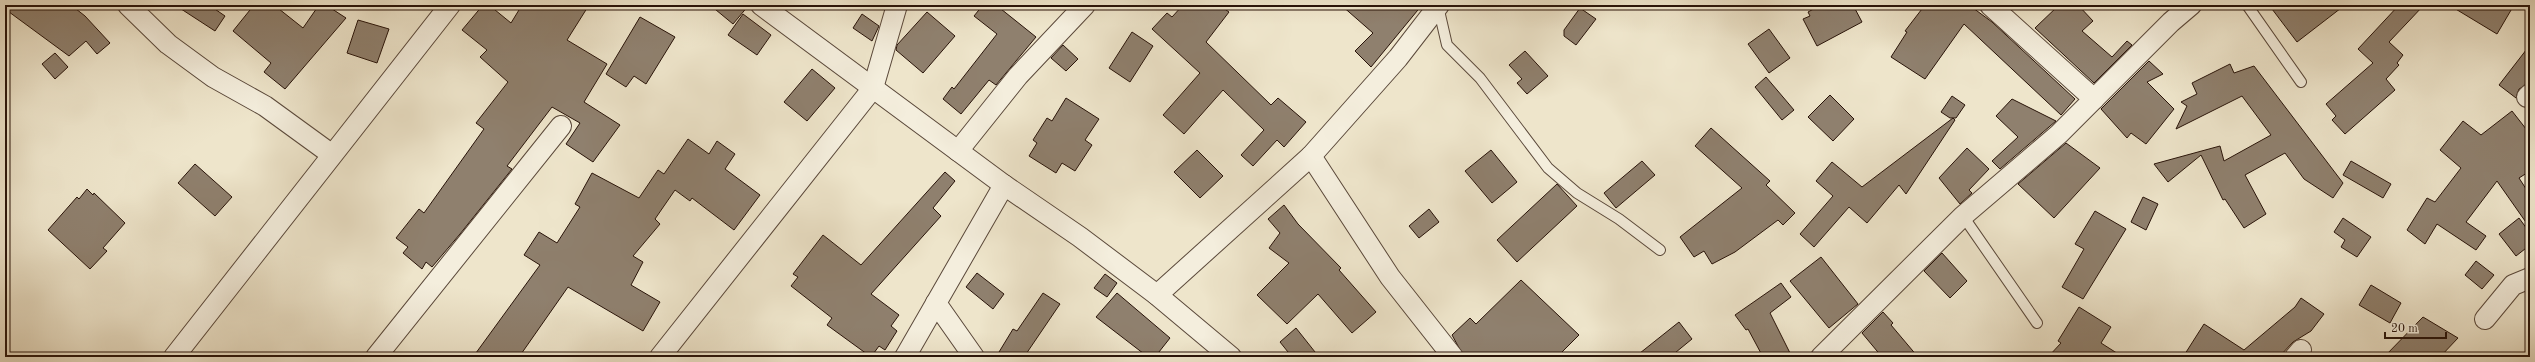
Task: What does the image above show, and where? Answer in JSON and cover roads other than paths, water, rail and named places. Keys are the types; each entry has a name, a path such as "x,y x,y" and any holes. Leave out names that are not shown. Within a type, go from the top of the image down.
{"street":[{"path":"128,5 173,48 213,77 265,106 331,154"},
{"path":"174,357 299,199 331,154 450,5"},
{"path":"761,5 1004,185 1157,295 1231,357"},
{"path":"660,357 873,88 897,5"},
{"path":"958,151 1018,76 1085,5"},
{"path":"1157,295 1311,156 1398,58 1438,5"},
{"path":"1990,5 2094,99"},
{"path":"1821,357 1963,216 2059,134 2094,99 2169,13 2191,5"},
{"path":"376,357 561,126"},
{"path":"1311,156 1390,278 1454,357"},
{"path":"905,357 1004,185"},
{"path":"2485,319 2513,285 2530,278"},
{"path":"936,303 974,357"}],"lane":[{"path":"1438,5 1447,45 1480,78 1548,168 1577,193 1619,219 1660,250"},
{"path":"2247,5 2301,82"},
{"path":"1963,216 2037,323"}]}
